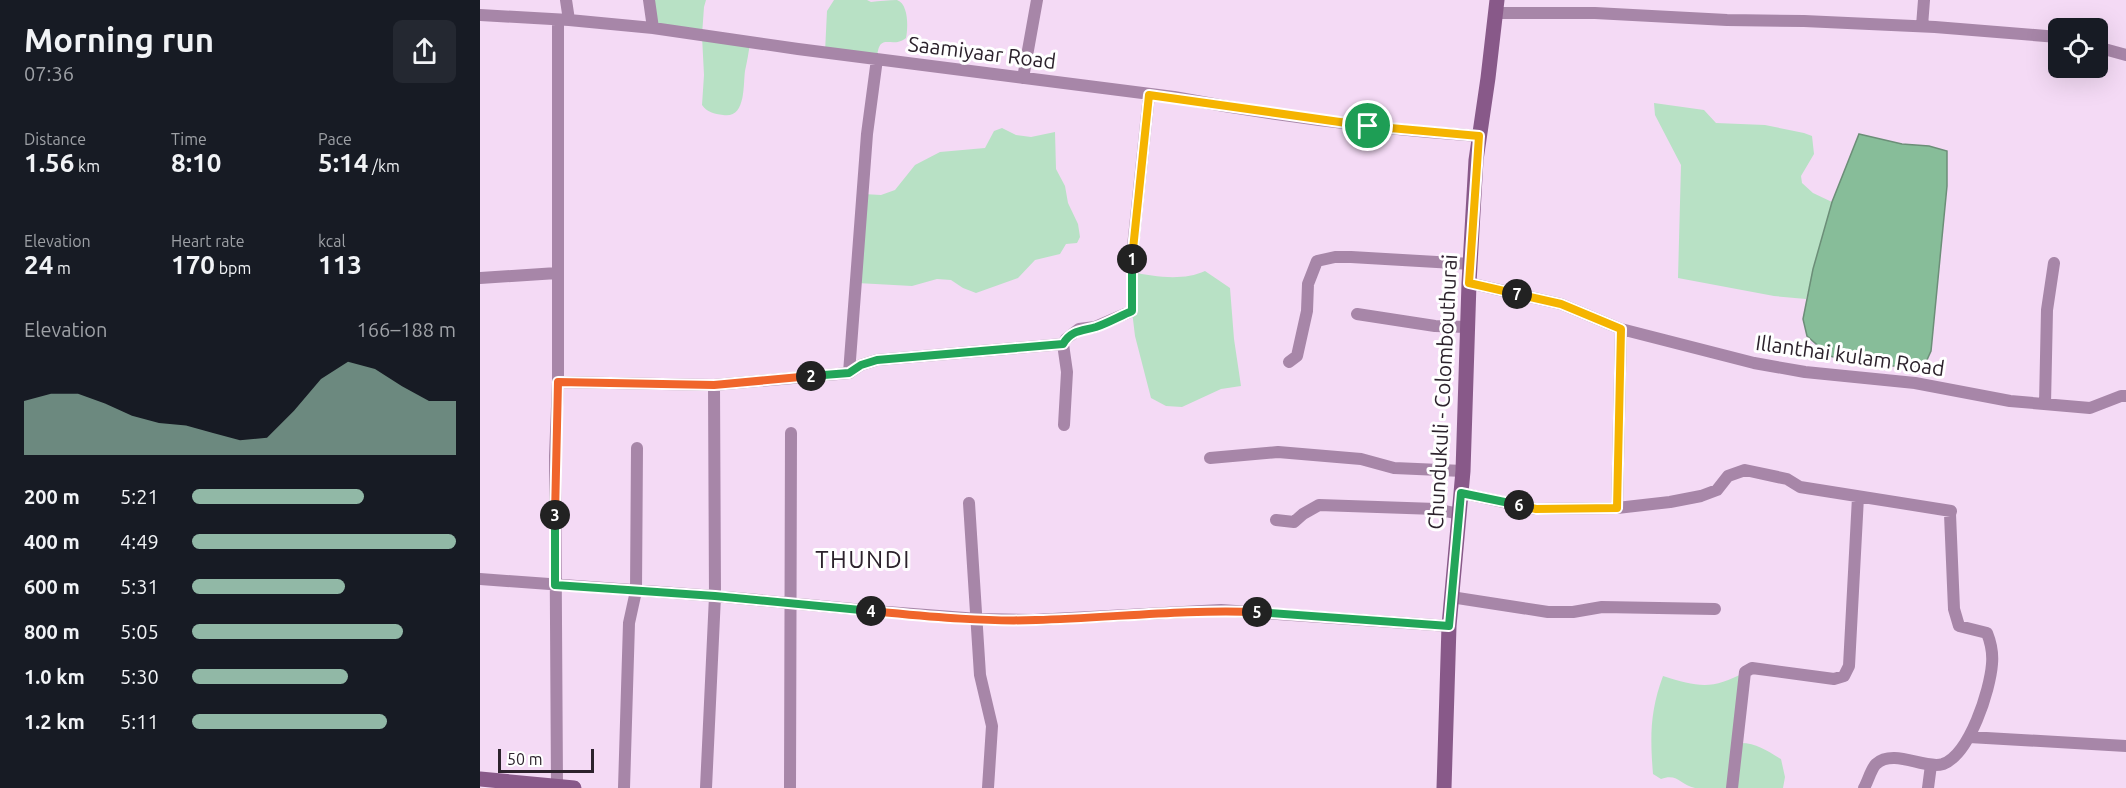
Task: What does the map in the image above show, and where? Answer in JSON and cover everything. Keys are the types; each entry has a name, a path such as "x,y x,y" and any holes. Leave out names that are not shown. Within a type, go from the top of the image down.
{"main road":[{"name":"Chundukuli - Colombouthurai","path":"1444,788 1449,626 1463,471 1469,283 1479,136 1497,6"},
{"path":"480,779 574,788"}],"street":[{"path":"557,787 555,456 558,382 557,273 563,20 566,0"},
{"path":"649,0 653,28"},
{"path":"1023,78 1037,0"},
{"path":"1922,26 1924,0"},
{"path":"1497,6 1727,20 1922,26 2048,36"},
{"name":"Saamiyaar Road","path":"480,15 653,28 1378,127 1479,136"},
{"path":"2108,49 2126,55"},
{"path":"849,373 867,134 877,59"},
{"path":"1064,425 1067,372 1063,344 1079,329 1095,327 1132,311 1132,256 1149,95"},
{"path":"1289,362 1297,356 1307,311 1308,284 1317,261 1335,257 1352,257 1471,264"},
{"path":"2045,404 2047,310 2054,263"},
{"path":"480,278 557,273"},
{"name":"Illanthai kulam Road","path":"1469,283 1561,304 1621,329 1754,363 1830,376 1915,383 2010,401 2090,408 2126,396"},
{"path":"1357,314 1435,326 1467,327"},
{"path":"1617,508 1621,329"},
{"path":"558,382 714,385 849,373 861,365 877,360 1063,344"},
{"path":"706,788 715,596 714,385"},
{"path":"790,788 791,434"},
{"path":"624,788 629,622 636,591 638,448"},
{"path":"1210,458 1278,452 1361,459 1394,468 1463,471"},
{"path":"1461,493 1536,509 1617,508 1701,495 1716,490 1728,476 1745,470 1787,479 1800,487 1951,511 1954,609 1959,626 1988,633 1992,647 1993,663 1985,702 1969,737 1950,761 1941,765 1900,758 1881,761 1875,764 1864,788"},
{"path":"1731,788 1745,672 1752,668 1834,679 1844,676 1849,666 1858,497"},
{"path":"969,503 980,675 992,726 988,788"},
{"path":"1276,520 1294,522 1319,505 1436,509 1459,514"},
{"path":"480,579 715,596 978,619 1034,620 1221,610 1449,626"},
{"path":"1451,597 1548,612 1573,612 1602,607 1715,609"},
{"path":"1969,737 2126,747"},
{"path":"1928,788 1931,765"}],"shaded area":[{"path":"649,0 706,0 702,35 750,42 742,100 736,112 730,115 717,114 708,111 702,105 704,75 702,36 653,28"},
{"path":"834,0 871,2 897,0 901,2 906,11 906,38 880,45 877,59 825,52 827,11"},
{"path":"1654,103 1704,110 1716,123 1765,125 1812,136 1814,154 1801,176 1802,183 1813,193 1832,202 1806,299 1774,296 1678,278 1681,165 1655,115"},
{"path":"1002,128 1016,135 1031,137 1055,132 1056,169 1065,186 1068,203 1078,224 1080,237 1077,243 1066,244 1060,254 1035,260 1018,278 976,293 951,280 937,279 912,286 857,283 863,194 881,195 895,190 915,165 940,152 985,148 994,131"},
{"path":"1859,134 1947,151 1947,186 1931,351 1926,362 1920,366 1868,366 1830,356 1807,336 1803,319 1813,269 1832,202"},
{"path":"1205,271 1230,288 1241,386 1221,389 1182,407 1166,406 1151,398 1135,336 1132,311 1132,272 1160,277 1179,277"},
{"path":"1745,672 1738,743 1755,745 1781,759 1785,777 1783,788 1695,788 1675,778 1661,779 1653,774 1652,724 1663,676 1686,683 1705,685 1724,682"}],"district":[{"name":"THUNDI","path":"863,560"}],"route":[{"path":"1149,95 1368,126 1479,136 1469,283 1561,304 1621,329 1617,508 1536,509 1461,493 1449,626 1221,610 1034,620 978,619 874,612 715,596 555,585 555,456 558,382 714,385 849,373 861,365 877,360 1063,344 1079,329 1095,327 1132,311 1132,256 1149,95"}]}
